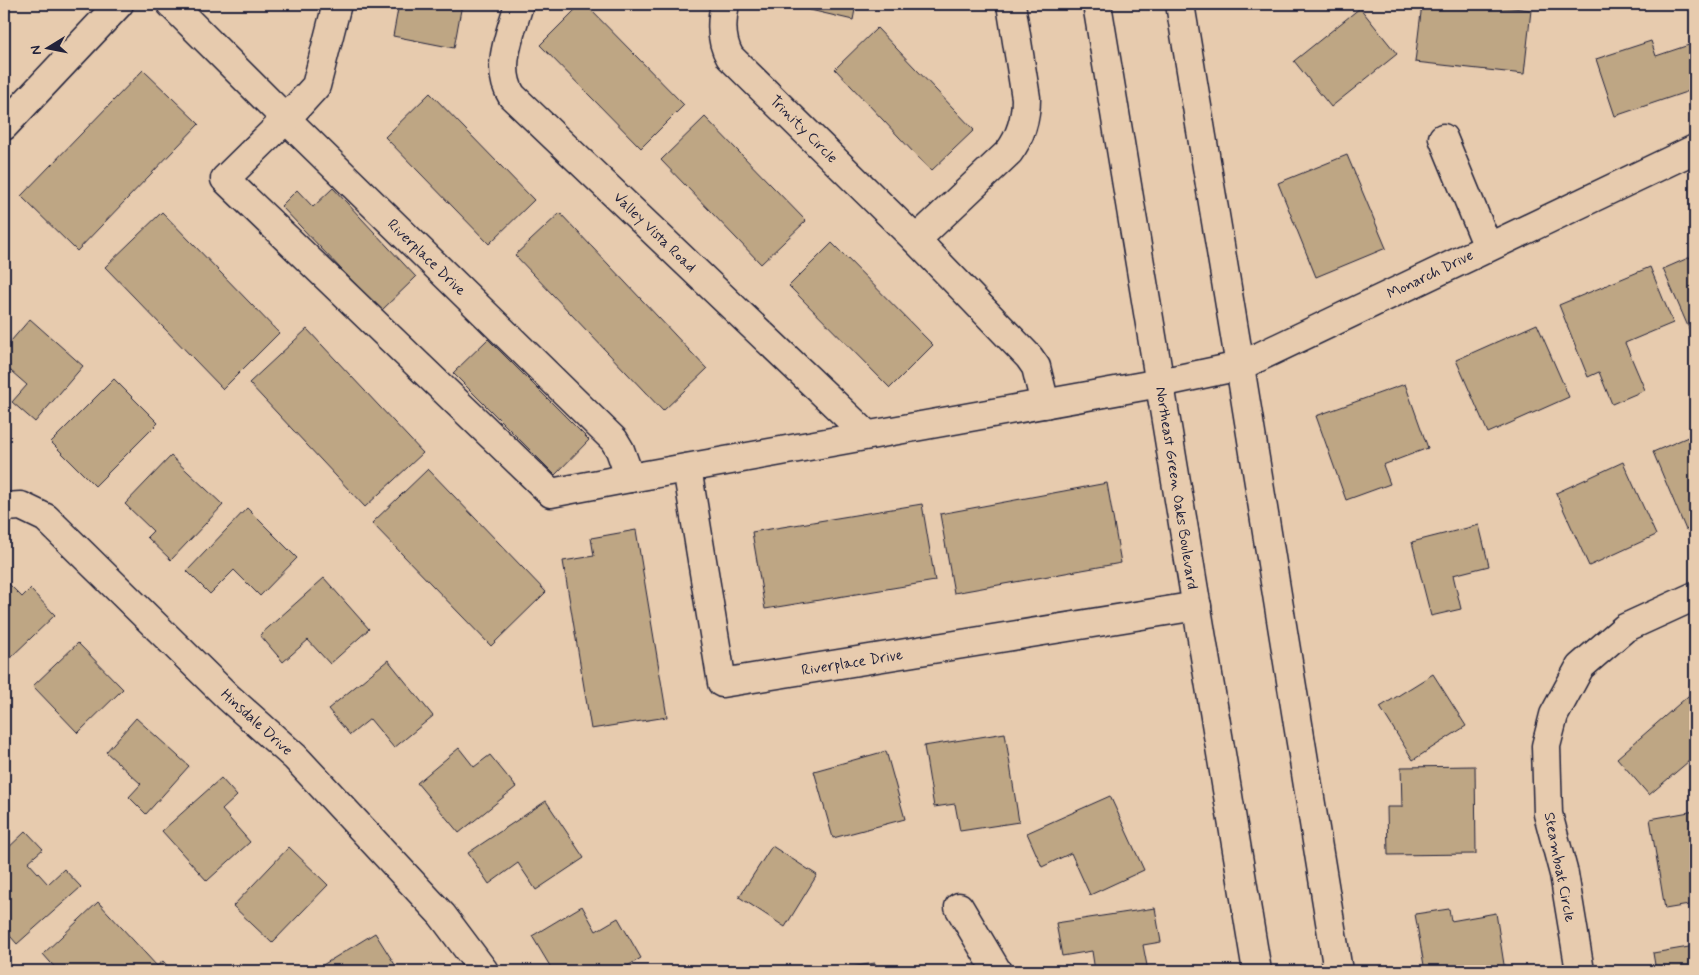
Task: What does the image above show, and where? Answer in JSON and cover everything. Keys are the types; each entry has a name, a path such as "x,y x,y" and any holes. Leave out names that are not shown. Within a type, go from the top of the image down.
{"main road":[{"path":"4,126 119,4"},
{"name":"Riverplace Drive","path":"171,4 614,440 620,450 630,478"},
{"path":"337,4 316,86 286,119 226,178 551,493 1160,383"},
{"name":"Valley Vista Road","path":"519,4 504,56 503,68 504,80 512,96 867,435"},
{"name":"Trinity Circle","path":"726,4 722,23 722,37 725,49 730,57 916,240 1028,357 1036,367 1045,404"},
{"path":"916,240 1009,152 1017,142 1026,113 1026,98 1011,4"},
{"name":"Northeast Green Oaks Boulevard","path":"1097,4 1258,971"},
{"path":"1180,4 1338,971"},
{"path":"1443,138 1488,247"},
{"name":"Monarch Drive","path":"1160,383 1240,366 1695,149"},
{"name":"Riverplace Drive","path":"687,468 722,683 1197,606"},
{"name":"Hinsdale Drive","path":"4,507 21,506 46,518 228,697 295,757 442,915 484,971"},
{"name":"Steamboat Circle","path":"1580,971 1564,874 1548,814 1546,746 1554,715 1580,667 1625,628 1695,596"},
{"path":"959,907 997,971"}],"building":[{"path":"399,4 462,4 454,48 393,36"},
{"path":"581,4 585,4 684,105 641,148 540,45"},
{"path":"793,4 856,4 853,20 793,6"},
{"path":"936,4 965,4 937,9"},
{"path":"1422,4 1476,4 1531,10 1524,74 1415,62"},
{"path":"1360,8 1397,54 1331,107 1294,61"},
{"path":"877,28 974,130 931,171 835,69"},
{"path":"1651,41 1656,56 1695,43 1695,89 1615,116 1596,59"},
{"path":"143,70 199,124 77,251 21,196"},
{"path":"430,93 534,200 489,244 385,137"},
{"path":"705,117 806,221 761,264 661,160"},
{"path":"1347,155 1386,248 1316,277 1278,183"},
{"path":"333,188 416,277 381,311 281,206 297,190 313,207"},
{"path":"162,212 279,333 223,389 105,267"},
{"path":"560,213 707,369 663,411 515,255"},
{"path":"832,243 933,345 890,388 789,286"},
{"path":"1695,255 1695,328 1690,331 1663,269"},
{"path":"1650,267 1673,323 1625,343 1645,390 1612,404 1599,372 1588,377 1559,305"},
{"path":"30,319 83,366 35,422 12,402 27,385 4,365 4,349"},
{"path":"1537,324 1569,397 1488,433 1456,360"},
{"path":"307,329 423,453 365,507 249,383"},
{"path":"488,339 589,440 555,475 453,373"},
{"path":"114,379 158,423 95,486 51,442"},
{"path":"1405,384 1428,448 1383,465 1390,484 1346,500 1316,416"},
{"path":"1695,434 1695,526 1686,530 1653,452"},
{"path":"171,456 223,505 171,560 147,537 153,531 125,504"},
{"path":"1623,462 1656,535 1589,566 1556,493"},
{"path":"428,469 546,592 491,646 372,523"},
{"path":"1107,483 1121,563 954,593 940,514"},
{"path":"922,504 935,581 765,609 752,532"},
{"path":"247,508 297,558 260,596 234,570 210,594 187,571"},
{"path":"1479,525 1489,566 1453,575 1461,609 1431,616 1412,542"},
{"path":"636,530 667,717 591,729 563,561 594,556 591,538"},
{"path":"324,578 369,629 330,664 308,640 283,662 260,635"},
{"path":"4,579 22,597 30,589 55,615 9,659 4,654"},
{"path":"78,643 123,689 78,733 33,686"},
{"path":"388,660 433,716 394,748 370,719 350,735 328,709"},
{"path":"1433,674 1466,726 1413,760 1380,707"},
{"path":"1695,690 1695,756 1649,795 1617,758"},
{"path":"136,718 189,766 146,814 129,797 141,784 106,752"},
{"path":"1005,733 1019,822 960,831 955,804 934,807 924,746"},
{"path":"459,748 474,767 490,755 516,787 459,833 417,783"},
{"path":"886,751 905,819 833,838 814,771"},
{"path":"1475,766 1476,854 1388,855 1387,807 1402,807 1401,767"},
{"path":"221,778 237,796 222,810 250,842 207,881 162,831"},
{"path":"1110,796 1144,870 1090,895 1071,853 1042,867 1027,833"},
{"path":"546,801 584,858 536,890 518,863 489,884 468,853"},
{"path":"1695,811 1695,904 1665,909 1650,819"},
{"path":"26,831 43,849 28,862 48,884 64,869 81,887 17,944 4,929 4,852"},
{"path":"772,846 817,875 785,927 739,897"},
{"path":"289,847 328,885 272,943 233,906"},
{"path":"98,902 157,966 163,961 172,971 58,971 43,954"},
{"path":"582,906 596,931 618,918 641,958 619,971 553,971 532,936"},
{"path":"1155,908 1161,942 1143,945 1148,971 1095,971 1092,951 1062,956 1056,923"},
{"path":"1449,909 1451,921 1496,913 1505,971 1425,971 1415,914"},
{"path":"375,933 399,971 313,971"},
{"path":"1695,946 1695,971 1656,971 1653,953"},
{"path":"875,963 877,971 828,971"}]}
